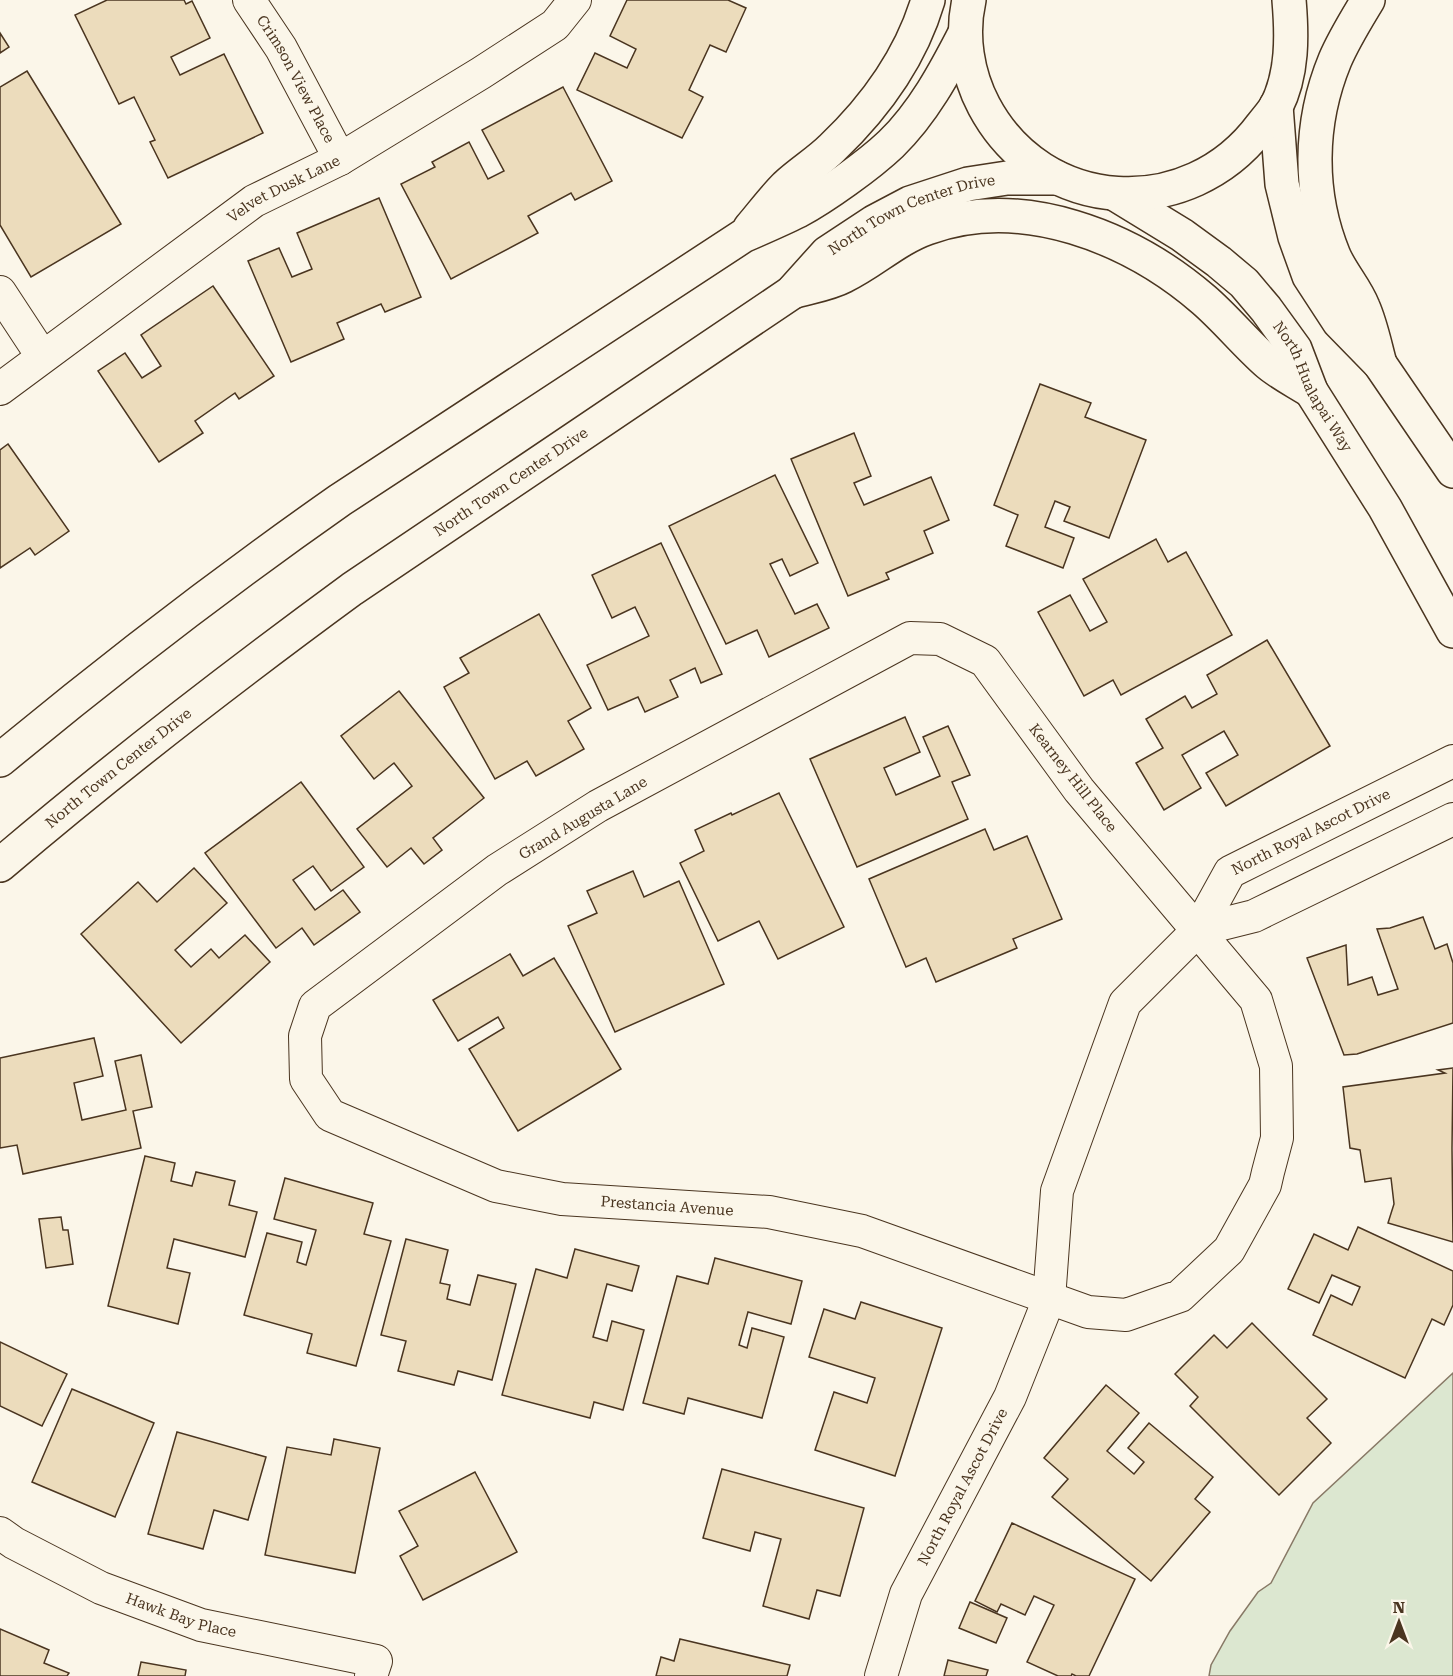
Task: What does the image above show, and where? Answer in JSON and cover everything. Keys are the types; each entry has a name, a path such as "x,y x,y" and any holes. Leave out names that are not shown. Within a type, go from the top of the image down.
{"main road":[{"path":"743,236 786,186 831,149 867,112 913,41 928,0"},
{"path":"969,0 965,33 968,63 977,92 991,119 1009,142 1032,163 1058,178 1086,189 1115,194 1145,194 1175,188 1203,177 1228,161 1251,140 1276,106 1290,60 1292,42 1290,0"},
{"path":"1292,42 1312,0"},
{"path":"1368,0 1345,40 1325,90 1314,158 1322,222 1335,258 1363,307 1380,364"},
{"path":"0,760 275,545 445,429 743,236 800,210 847,178 891,144 922,106 945,72 965,33"},
{"path":"1276,106 1282,184 1295,237 1309,276 1339,322 1380,364 1453,471"},
{"name":"North Town Center Drive","path":"0,865 123,763 334,603 790,292 827,253 874,222 910,203 968,184 1007,178 1058,178"},
{"name":"North Hualapai Way","path":"1115,194 1182,235 1244,283 1295,349 1311,390 1384,508 1453,631"},
{"path":"790,292 844,276 900,240 927,228 978,217 1005,215 1071,225 1121,246 1177,279 1204,301 1270,365 1311,390"}],"street":[{"name":"Crimson View Place","path":"249,0 281,48 340,159"},
{"name":"Velvet Dusk Lane","path":"0,389 254,201 340,159 481,73 555,25 575,0"},
{"path":"0,292 42,356"},
{"name":"Grand Augusta Lane","path":"306,1079 304,1036 315,1006 497,870 598,806 910,638 940,639"},
{"name":"Kearney Hill Place","path":"940,639 985,661 1079,790 1198,930"},
{"name":"North Royal Ascot Drive","path":"881,1676 906,1594 1010,1397 1049,1299 1056,1191 1125,1003 1198,930 1230,872 1453,761"},
{"path":"1049,1299 1088,1312 1126,1314 1180,1296 1229,1250 1265,1185 1277,1138 1276,1066 1256,1000 1198,930 1254,916 1453,819"},
{"name":"Prestancia Avenue","path":"306,1079 330,1115 496,1186 562,1199 769,1212 873,1235 1049,1299"},
{"name":"Hawk Bay Place","path":"0,1533 14,1544 101,1588 201,1625 373,1668"}],"green space":[{"path":"1453,1373 1453,1676 1209,1676 1211,1665 1230,1631 1258,1592 1271,1583 1313,1503"}],"building":[{"path":"107,0 184,0 186,4 192,1 210,38 171,57 180,75 224,54 263,133 168,178 150,142 155,140 134,97 119,104 75,15"},
{"path":"627,0 728,0 746,8 726,52 710,45 689,90 703,97 682,138 577,90 595,53 627,68 636,49 610,36"},
{"path":"0,33 9,47 0,53"},
{"path":"27,71 121,224 31,277 0,225 0,87"},
{"path":"563,87 612,181 575,200 571,193 528,216 538,233 451,279 401,184 435,167 432,162 469,142 488,179 504,171 482,130"},
{"path":"379,198 421,297 385,312 381,304 337,323 344,339 291,362 248,261 279,248 292,277 312,269 297,233"},
{"path":"213,286 274,376 239,399 235,393 195,421 203,433 159,462 98,371 125,353 142,378 161,366 141,335"},
{"path":"1040,384 1091,403 1085,417 1146,440 1109,538 1064,521 1070,507 1055,501 1045,527 1074,538 1063,568 1006,546 1018,515 994,505"},
{"path":"854,433 871,476 854,483 864,505 931,477 949,520 924,531 933,553 886,573 889,579 848,596 791,459"},
{"path":"8,444 69,531 35,555 30,548 0,568 0,450"},
{"path":"775,475 818,563 790,576 782,559 770,564 795,614 817,604 829,628 769,657 757,630 726,644 669,526"},
{"path":"1156,539 1168,562 1186,552 1232,635 1121,695 1113,680 1084,696 1038,612 1070,595 1090,631 1107,622 1083,579"},
{"path":"661,543 722,674 701,683 695,668 670,680 678,697 645,712 638,697 608,710 587,665 649,636 635,607 612,618 592,575"},
{"path":"539,614 591,708 568,721 584,749 536,776 527,761 495,779 444,687 469,673 460,658"},
{"path":"1267,640 1330,746 1226,806 1206,773 1238,755 1224,731 1182,755 1201,788 1164,810 1136,763 1163,748 1146,719 1185,696 1192,708 1217,694 1207,675"},
{"path":"399,691 484,798 433,838 442,850 424,864 411,848 387,867 357,829 412,786 394,763 374,779 341,736"},
{"path":"905,717 920,752 884,768 896,795 940,776 923,737 948,726 970,775 952,782 968,819 857,867 810,759"},
{"path":"301,782 364,867 331,891 313,866 293,880 315,910 343,890 360,912 314,945 302,928 276,948 205,853"},
{"path":"779,793 844,927 778,959 759,921 718,941 680,863 704,851 695,830"},
{"path":"985,829 994,850 1027,836 1062,919 1013,939 1017,948 936,982 926,958 906,967 869,879"},
{"path":"194,868 227,903 175,950 191,967 211,949 219,958 245,935 270,962 181,1043 81,934 138,882 157,902"},
{"path":"633,871 644,897 679,881 724,984 615,1032 568,926 597,913 587,891"},
{"path":"1423,917 1435,949 1447,944 1453,963 1453,1023 1357,1054 1344,1055 1307,958 1346,945 1348,985 1372,977 1378,995 1398,989 1377,929 1390,928"},
{"path":"510,954 523,976 554,958 621,1069 518,1131 469,1049 504,1028 498,1017 458,1041 433,1000"},
{"path":"94,1038 103,1076 74,1083 82,1120 126,1110 115,1061 141,1055 152,1107 133,1111 141,1148 23,1174 17,1145 0,1148 0,1058"},
{"path":"1453,1068 1453,1242 1388,1223 1394,1204 1391,1178 1365,1182 1360,1150 1350,1148 1343,1087 1445,1073 1438,1070"},
{"path":"145,1156 175,1163 171,1181 192,1186 196,1172 235,1181 229,1205 257,1212 245,1257 174,1239 167,1268 190,1273 178,1324 108,1306"},
{"path":"285,1178 373,1203 364,1234 391,1241 356,1366 307,1353 312,1334 244,1315 267,1233 302,1242 297,1262 306,1265 316,1230 274,1219"},
{"path":"61,1217 63,1230 68,1230 73,1264 46,1268 39,1219"},
{"path":"1358,1227 1453,1271 1453,1305 1444,1325 1432,1319 1405,1378 1313,1335 1331,1295 1352,1305 1360,1287 1332,1275 1319,1303 1288,1289 1314,1234 1348,1250"},
{"path":"406,1239 448,1250 440,1283 450,1285 447,1299 470,1305 478,1275 516,1284 492,1380 458,1371 454,1385 398,1371 406,1341 381,1335"},
{"path":"575,1249 639,1266 632,1291 607,1284 593,1337 607,1341 612,1321 644,1330 623,1410 594,1402 590,1418 502,1395 536,1269 567,1278"},
{"path":"715,1258 802,1281 791,1324 748,1312 739,1345 747,1348 752,1328 784,1337 762,1418 688,1398 684,1414 643,1403 677,1276 708,1284"},
{"path":"861,1302 942,1328 895,1476 815,1450 834,1392 867,1403 875,1378 809,1357 824,1309 855,1319"},
{"path":"1252,1323 1327,1399 1307,1418 1331,1443 1279,1495 1190,1406 1198,1397 1175,1374 1214,1335 1227,1348"},
{"path":"0,1342 67,1374 42,1426 0,1406"},
{"path":"1106,1385 1139,1413 1107,1451 1134,1474 1144,1462 1128,1448 1149,1423 1213,1477 1195,1499 1210,1512 1151,1581 1052,1497 1068,1479 1044,1458"},
{"path":"72,1389 154,1423 115,1517 32,1482"},
{"path":"177,1432 266,1457 248,1520 214,1510 203,1549 148,1534"},
{"path":"334,1439 380,1448 355,1573 265,1555 287,1447 331,1455"},
{"path":"722,1469 864,1508 840,1596 817,1590 809,1619 763,1606 781,1539 755,1532 750,1551 703,1538"},
{"path":"475,1472 517,1552 423,1600 400,1556 418,1546 399,1511"},
{"path":"1012,1523 1135,1579 1089,1676 1072,1674 1071,1676 1058,1676 1027,1662 1054,1605 1034,1596 1025,1615 1001,1604 997,1612 975,1601"},
{"path":"970,1602 1007,1618 996,1643 959,1628"},
{"path":"0,1629 49,1650 44,1663 69,1673 67,1676 0,1676"},
{"path":"680,1639 790,1665 787,1676 656,1676 661,1657 674,1661"},
{"path":"948,1660 988,1670 986,1676 944,1676"},
{"path":"141,1662 186,1670 185,1676 138,1676"}]}
